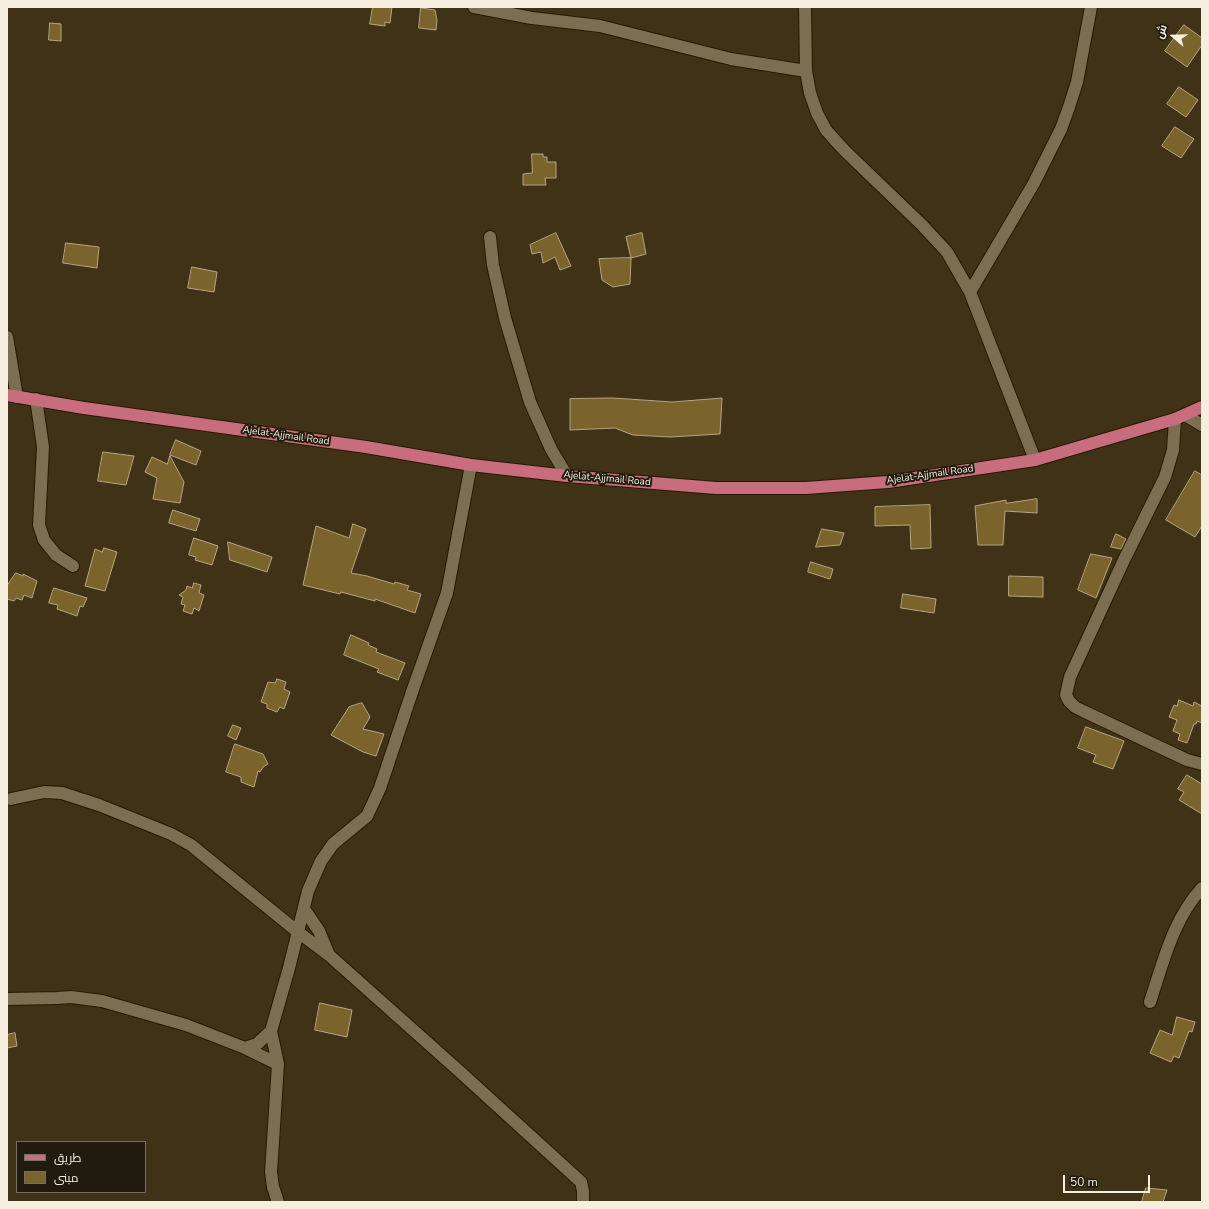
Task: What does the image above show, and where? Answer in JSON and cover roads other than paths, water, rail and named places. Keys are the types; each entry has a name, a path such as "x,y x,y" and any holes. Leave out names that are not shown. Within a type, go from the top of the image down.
{"main road":[{"name":"Ajelat-Ajjmail Road","path":"12,396 84,408 366,447 471,465 567,476 716,488 806,488 888,482 1035,460 1180,417 1202,407"}],"street":[{"path":"474,7 532,18 600,26 731,59 806,71"},
{"path":"805,7 806,71 810,93 817,113 826,130 844,150 922,225 947,252 970,292 1035,460"},
{"path":"970,292 1034,183 1060,129 1077,82 1091,7"},
{"path":"490,238 493,266 505,318 530,402 551,449 567,476"},
{"path":"7,337 12,396"},
{"path":"36,399 42,447 39,525 44,540 56,555 73,566"},
{"path":"1202,425 1180,417 1173,450 1165,477 1084,646 1070,677 1066,694 1069,701 1075,707 1187,760 1202,764"},
{"path":"278,1202 273,1187 271,1172 278,1064 271,1031 314,876 327,852 340,837 367,816 380,788 447,594 471,465"},
{"path":"11,799 44,792 62,793 99,805 171,834 201,851 298,932 330,956 581,1182 583,1202"},
{"path":"1150,1002 1173,934 1182,913 1202,888"},
{"path":"304,909 318,931 330,956"},
{"path":"7,999 71,997 102,1001 186,1025 245,1048 278,1064"},
{"path":"245,1048 257,1044 271,1031"}]}
